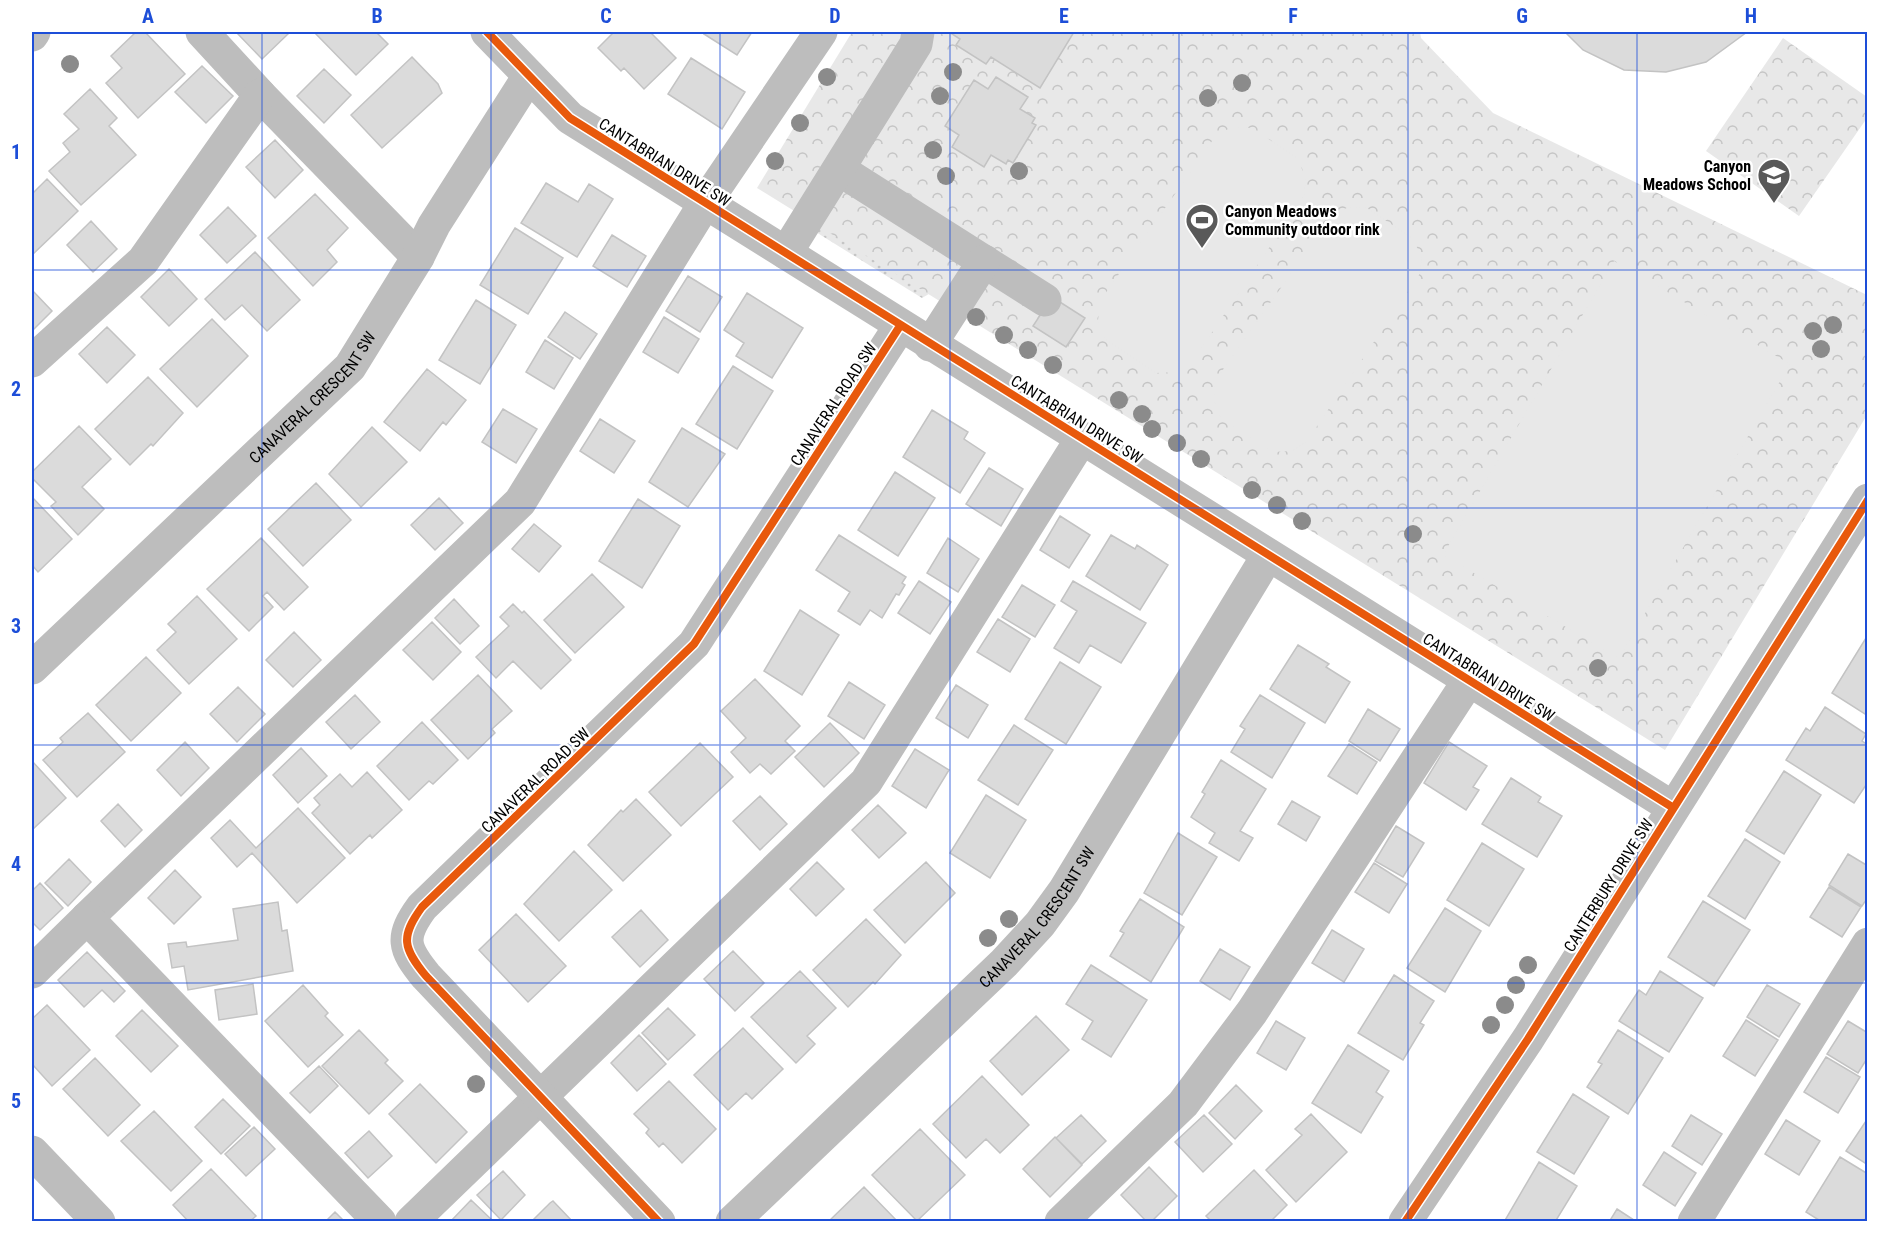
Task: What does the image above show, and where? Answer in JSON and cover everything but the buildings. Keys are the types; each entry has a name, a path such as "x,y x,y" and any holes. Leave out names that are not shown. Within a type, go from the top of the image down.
{"street":[{"path":"202,32 260,96 418,257"},
{"name":"CANTABRIAN DRIVE SW","path":"486,32 570,118 1672,807"},
{"path":"32,972 520,502 705,203 821,32"},
{"path":"786,253 840,170 916,44 918,32"},
{"name":"CANAVERAL CRESCENT SW","path":"32,668 350,367 418,257 434,225 529,76"},
{"path":"32,361 143,261 260,96"},
{"path":"840,170 1045,300"},
{"path":"930,345 984,261"},
{"name":"CANAVERAL ROAD SW","path":"659,1221 538,1097 414,960 405,939 409,925 422,907 694,645 900,326"},
{"path":"411,1221 866,782 1082,438"},
{"name":"CANTERBURY DRIVE SW","path":"1405,1221 1528,1039 1672,807 1868,500"},
{"name":"CANAVERAL CRESCENT SW","path":"732,1221 1005,963 1040,924 1070,881 1268,555"},
{"path":"1061,1221 1183,1104 1252,1012 1469,680"},
{"path":"87,918 380,1221"},
{"path":"1694,1221 1868,944"},
{"path":"32,1152 99,1221"}],"green space":[{"path":"852,32 1420,32 1421,38 1493,113 1867,295 1867,415 1665,750 757,188"},
{"path":"1783,38 1867,97 1867,118 1799,216 1706,151"},
{"name":"Canyon Meadows Community outdoor rink","path":"1233,127 1252,128 1297,158 1306,178 1304,196 1192,362 1176,372 1156,373 1105,339 1098,321 1100,301 1217,134"},
{"path":"828,203 934,291 922,298 811,229"},
{"name":"Canyon Meadows Community outdoor rink","path":"1349,207 1367,208 1412,238 1422,257 1419,275 1307,441 1292,451 1272,452 1221,419 1214,400 1215,381 1333,214"},
{"path":"1614,261 1790,364 1619,658 1443,555"}],"cycle path":[{"path":"487,32 570,118 1672,807"},
{"path":"659,1222 426,976 409,950 407,942 410,926 422,907 694,644 900,326"},
{"path":"1405,1222 1528,1039 1868,500"}],"place":[{"name":"Canyon Meadows School","path":"1774,204"},
{"name":"Canyon Meadows Community outdoor rink","path":"1202,249"}]}
